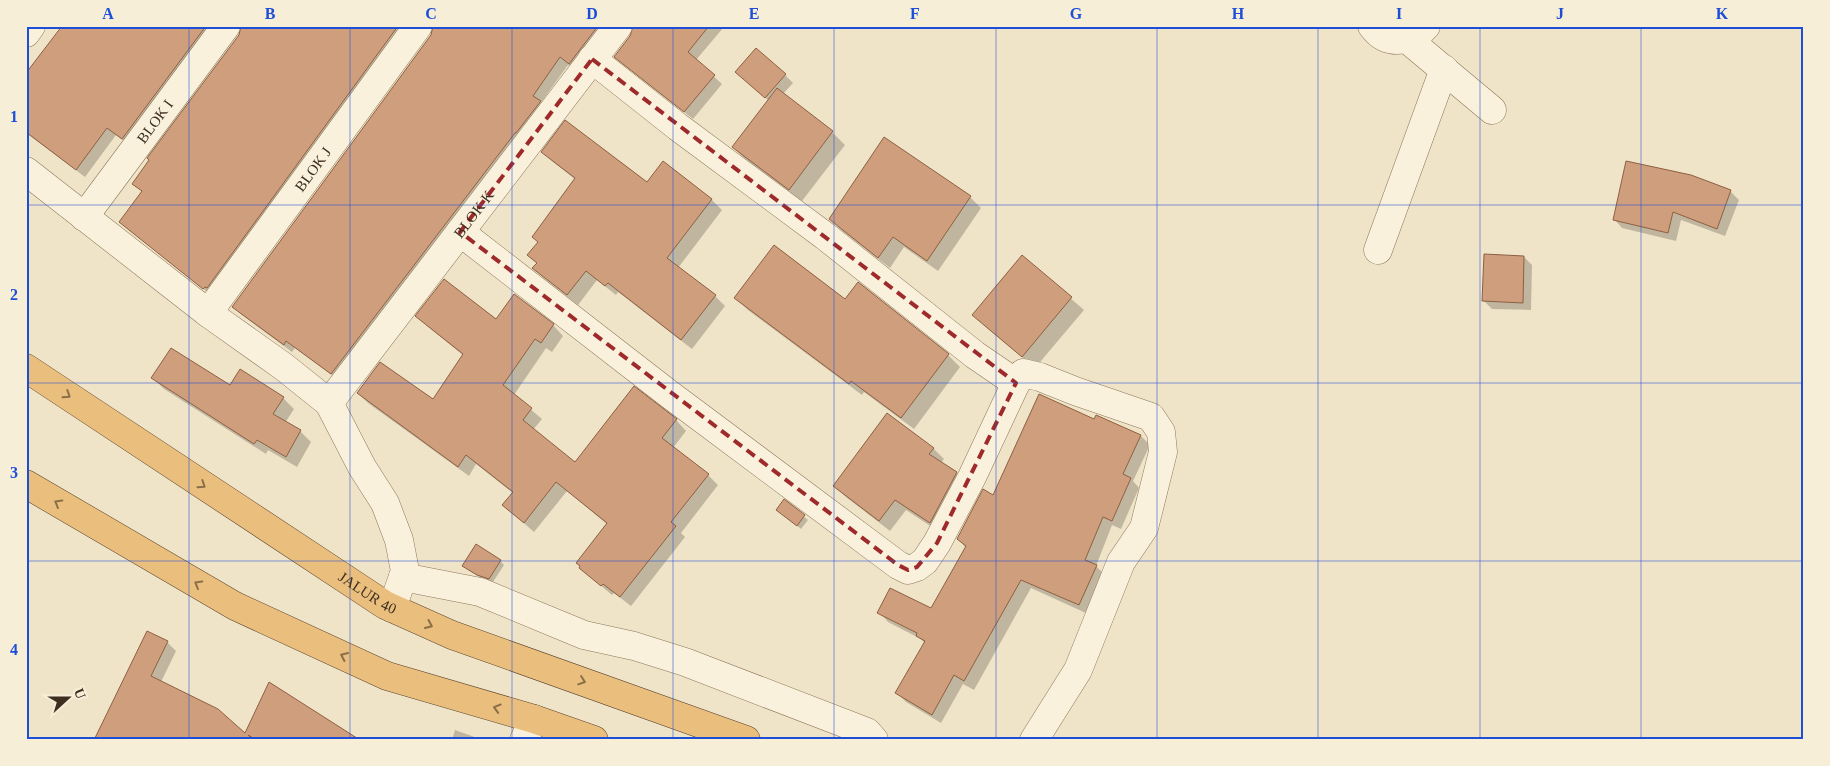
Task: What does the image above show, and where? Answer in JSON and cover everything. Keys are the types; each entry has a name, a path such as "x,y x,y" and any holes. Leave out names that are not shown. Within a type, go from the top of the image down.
{"highway":[{"name":"JALUR 40","path":"26,368 385,606 452,635 703,731 746,740"},
{"path":"26,484 235,606 387,676 529,730 594,740"}],"street":[{"path":"26,33 31,26"},
{"name":"BLOK I","path":"84,217 226,26"},
{"name":"BLOK J","path":"208,314 418,26"},
{"name":"BLOK K","path":"329,403 618,26"},
{"path":"1372,26 1383,37 1394,40 1417,33 1444,69 1492,110"},
{"path":"592,59 678,127 825,236 975,354 1016,383"},
{"path":"1378,250 1444,69"},
{"path":"26,172 208,314 284,367 329,403 362,467 385,503 399,540 405,571 392,608"},
{"path":"460,232 669,394 898,565 908,570 917,567 925,561 937,544 972,477 1016,383 1023,374 1040,377 1151,417 1161,432 1163,452 1144,528 1121,562 1078,670 1034,740"},
{"path":"403,577 480,592 584,636 634,646 685,662 867,732 874,740"}],"highlighted area":[{"path":"592,59 1016,383 937,543 917,567 908,570 898,565 460,232"}],"building":[{"path":"62,26 206,26 122,139 107,128 76,170 26,132 26,73"},
{"path":"241,26 398,26 207,288 203,289 119,222 142,191 132,184 149,160 147,158 239,35"},
{"path":"433,26 598,26 569,64 560,57 533,96 541,101 331,374 286,341 284,345 232,307 431,35"},
{"path":"633,26 709,26 688,52 715,75 684,112 614,57 630,36"},
{"path":"756,48 786,74 765,98 735,72"},
{"path":"777,88 833,131 789,190 732,147"},
{"path":"565,120 647,182 663,161 712,199 667,258 716,295 681,340 608,283 605,286 586,271 567,295 532,268 537,263 527,255 538,242 532,237 575,178 541,152"},
{"path":"884,137 971,196 927,261 893,237 878,258 829,219"},
{"path":"1626,161 1691,175 1731,190 1717,229 1673,212 1668,233 1613,220"},
{"path":"774,245 845,299 858,282 949,354 901,418 851,381 849,384 734,298"},
{"path":"1484,254 1524,256 1523,303 1482,301"},
{"path":"1022,255 1072,297 1022,357 972,315"},
{"path":"444,279 496,319 514,294 554,324 541,343 535,339 503,385 532,408 523,420 575,462 634,386 677,419 662,438 709,474 671,522 676,526 620,597 603,584 601,586 579,568 580,566 576,563 607,523 556,482 524,523 502,505 513,492 466,455 458,467 357,393 380,362 433,399 463,354 415,316"},
{"path":"171,348 230,385 240,369 284,397 273,414 301,430 286,457 257,440 254,444 151,378"},
{"path":"1039,394 1094,419 1096,415 1141,435 1123,474 1131,478 1112,521 1103,517 1085,560 1097,565 1079,605 1021,580 964,681 954,675 932,715 895,693 925,641 916,636 917,633 877,613 890,588 931,608 966,546 957,539 983,489 993,495"},
{"path":"887,413 934,448 929,454 957,472 930,523 895,500 879,521 833,486"},
{"path":"784,499 805,515 797,526 776,510"},
{"path":"476,544 501,560 489,579 477,575 462,566"},
{"path":"147,631 168,641 151,676 218,709 245,733 269,682 360,740 257,740 248,735 253,740 94,740"}]}
